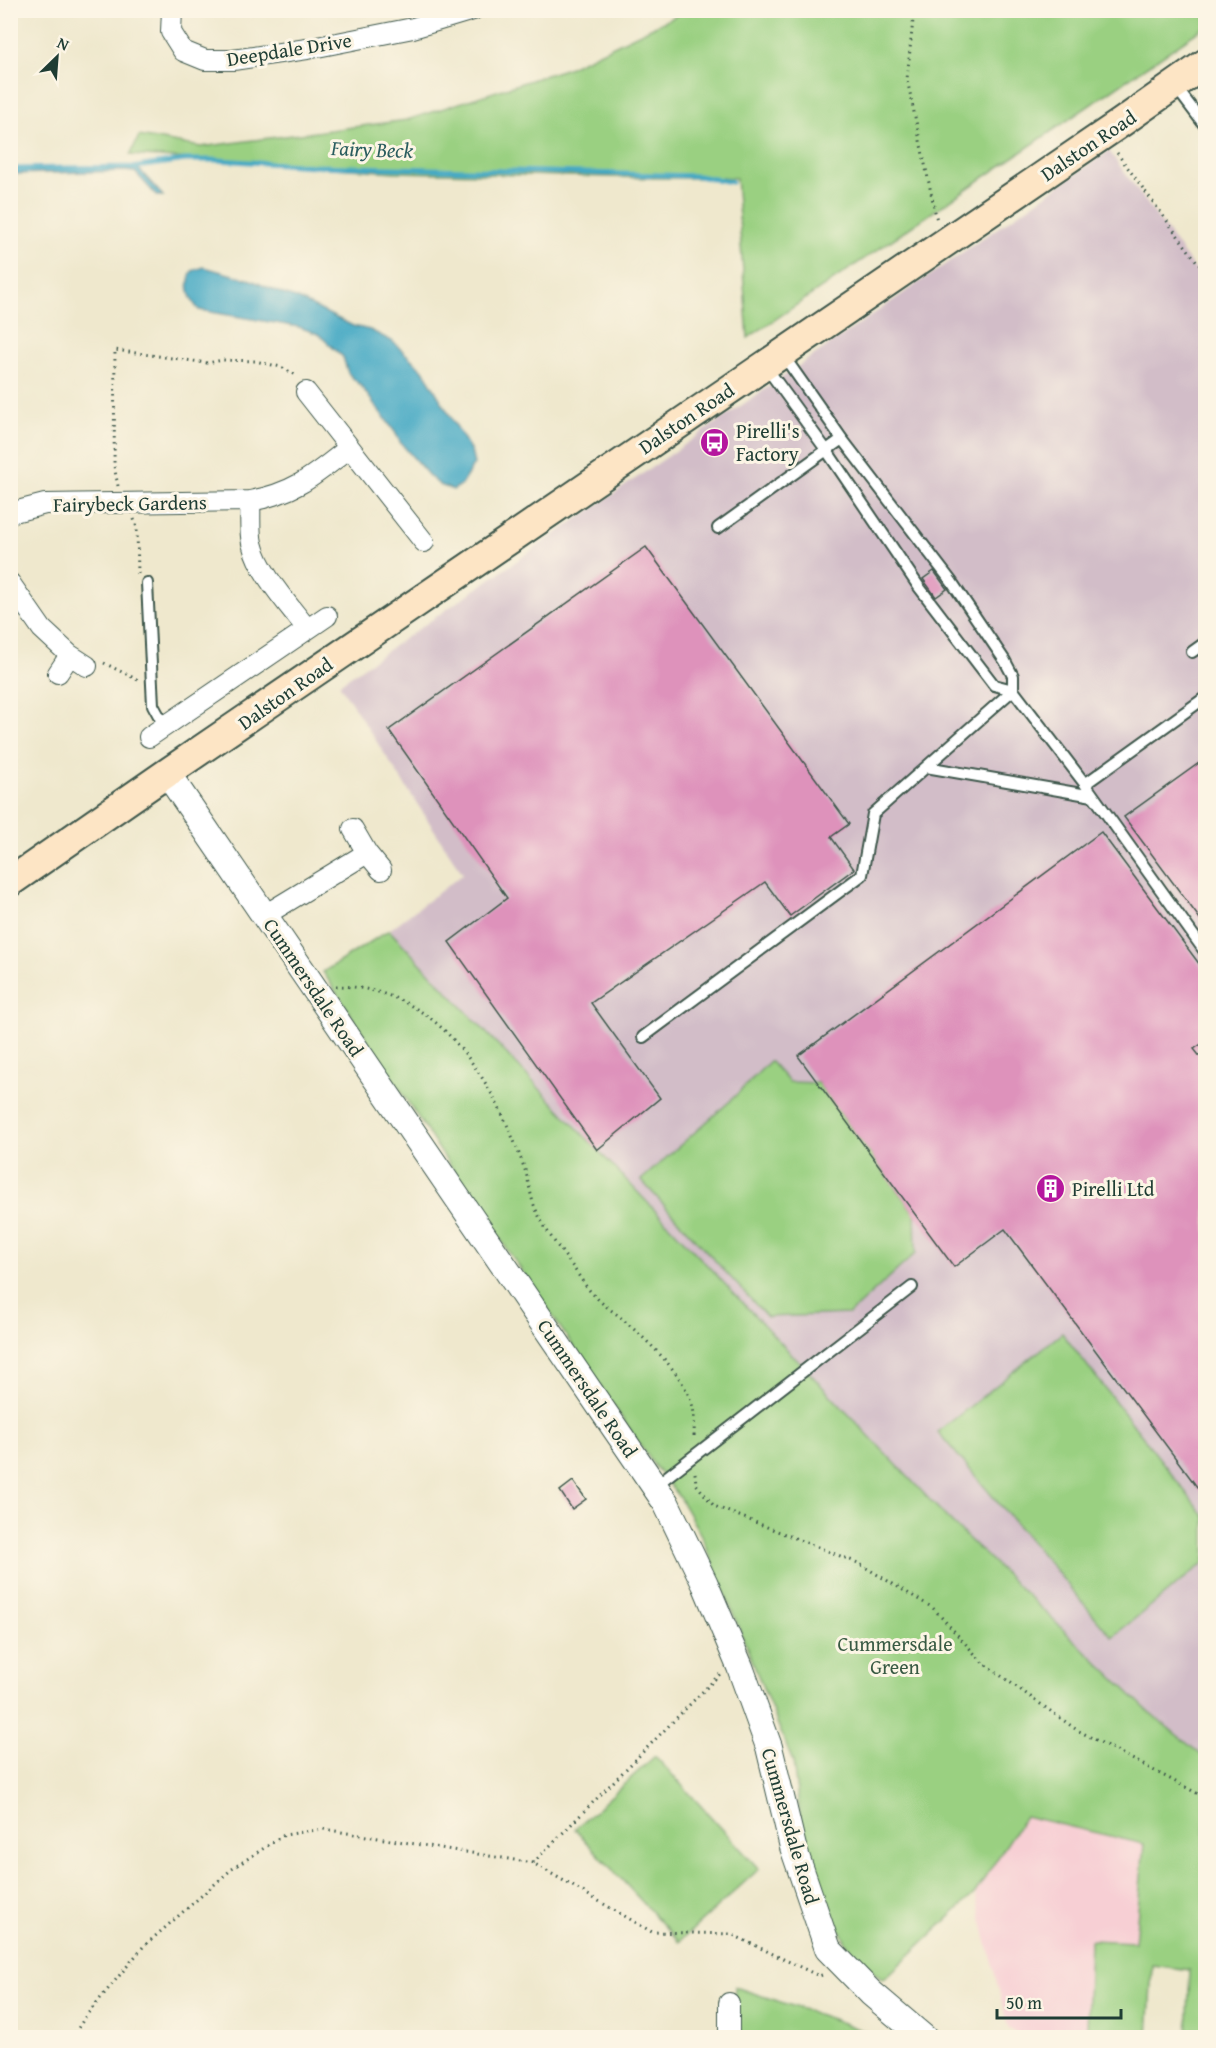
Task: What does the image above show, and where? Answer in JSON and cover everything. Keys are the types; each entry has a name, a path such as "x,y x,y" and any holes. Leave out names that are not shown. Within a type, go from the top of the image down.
{"main road":[{"name":"Dalston Road","path":"12,878 1206,63"}],"street":[{"name":"Deepdale Drive","path":"172,10 171,33 183,51 204,60 232,60 307,49 410,19 473,10"},
{"path":"306,392 424,542"},
{"name":"Fairybeck Gardens","path":"10,513 45,504 250,501 296,487 311,479 349,448"},
{"path":"250,501 252,543 268,576 307,629"},
{"path":"10,583 42,629 70,655 87,666"},
{"path":"157,732 327,616"},
{"path":"58,673 70,655"},
{"name":"Cummersdale Road","path":"167,773 666,1503 705,1584 736,1658 769,1747 793,1847 828,1949 910,2033"},
{"path":"353,829 367,853 381,870"},
{"path":"265,915 367,853"},
{"path":"729,2003 729,2037"}],"lane":[{"path":"1174,86 1206,127"},
{"path":"773,360 842,439 951,581 1013,675 1013,690 1085,784 1206,953"},
{"path":"773,360 827,451 919,587 994,685 1013,690"},
{"path":"718,528 842,439"},
{"path":"147,583 153,705 157,732"},
{"path":"1192,652 1206,642"},
{"path":"643,1037 862,875 873,814 1013,690"},
{"path":"1085,784 1206,697"},
{"path":"926,767 1093,796"},
{"path":"654,1486 912,1287"}],"path":[{"path":"914,10 907,79 942,244"},
{"path":"1103,135 1206,274"},
{"path":"87,666 98,660 140,681"},
{"path":"317,992 337,986 363,987 388,995 411,1006 445,1030 468,1056 486,1082 502,1114 526,1173 534,1204 545,1227 595,1297 619,1316 669,1364 683,1386 693,1408 696,1484 714,1506 858,1563 933,1608 983,1663 1077,1730 1206,1798"},
{"path":"533,1863 736,1658"},
{"path":"72,2037 85,2017 143,1947 232,1869 284,1835 323,1828 533,1863 652,1932 731,1934 819,1976 844,1965"}],"shaded area":[{"path":"1109,151 1205,283 1205,1758 1149,1712 948,1520 389,930 463,874 339,684"},
{"path":"1025,1816 1145,1844 1135,1942 1129,2037 1022,2037 1008,2028 975,1893"}],"green space":[{"path":"688,10 1205,10 1206,26 748,338 736,178 396,172 130,155 139,136 201,147 407,120 568,68"},
{"name":"Cummersdale Green","path":"389,930 948,1519 1149,1712 1205,1758 1205,2037 1187,2037 1190,1970 1152,1965 1148,2037 1087,2032 1090,1940 1135,1942 1144,1844 1025,1816 975,1893 883,1980 853,1955 812,1871 802,1830 793,1762 702,1537 679,1497 656,1468 434,1142 323,972"},
{"path":"770,1061 789,1082 818,1083 915,1214 916,1253 849,1314 767,1317 641,1180 729,1102"},
{"path":"1062,1333 1205,1517 1205,1562 1112,1637 938,1432"},
{"path":"655,1756 759,1869 679,1942 575,1829"},
{"path":"735,1987 832,2019 879,2037 734,2038"}],"water":[{"path":"137,167 163,196 157,196 135,172 11,174 11,169"},
{"path":"204,267 251,280 392,341 423,370 471,451 474,464 461,485 453,490 440,485 430,477 400,442 361,386 348,373 343,357 318,334 299,327 199,310 191,297 189,281 192,271"}],"building":[{"path":"646,547 849,824 831,837 854,869 790,916 765,882 591,1003 660,1098 597,1150 449,942 507,898 389,730"},
{"path":"934,571 947,589 936,597 923,579"},
{"path":"1206,758 1206,927 1124,817"},
{"name":"Pirelli Ltd","path":"1101,832 1206,973 1206,1041 1194,1049 1206,1064 1206,1499 1005,1229 954,1267 798,1056"},
{"path":"573,1481 586,1499 572,1509 560,1491"}],"waterway":[{"name":"Fairy Beck","path":"10,169 137,167 185,160 218,160 315,166 698,176 732,182"}],"place":[{"name":"Pirelli's Factory","path":"715,442"},
{"name":"Pirelli Ltd","path":"1051,1188"}]}
